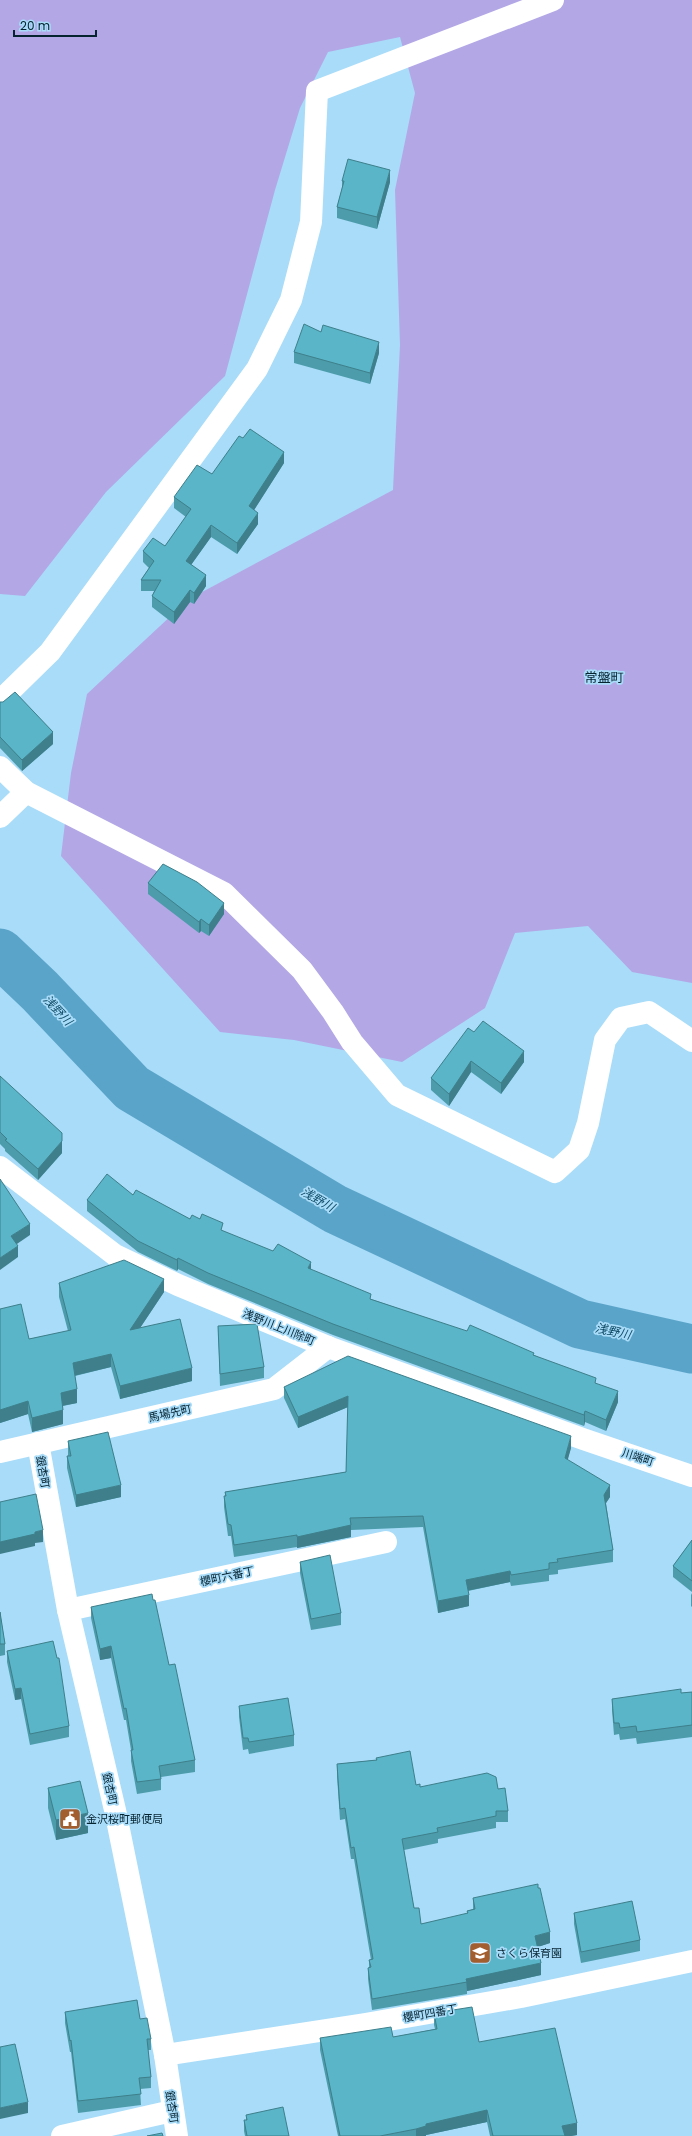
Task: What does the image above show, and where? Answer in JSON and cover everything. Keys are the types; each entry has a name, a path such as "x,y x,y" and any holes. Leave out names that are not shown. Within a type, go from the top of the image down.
{"street":[{"path":"0,701 50,652 257,369 291,300 312,222 317,91 553,0"},
{"path":"0,766 26,792 224,893 302,970 333,1012 352,1042 397,1095 555,1172 579,1150 588,1123 605,1040 621,1018 649,1012 692,1041"},
{"path":"0,817 26,792"},
{"name":"浅野川上川除町","path":"0,1167 115,1255 178,1285 328,1347 583,1439"},
{"name":"馬場先町","path":"0,1452 274,1389 328,1347"},
{"name":"川端町","path":"583,1439 692,1476"},
{"name":"銀杏町","path":"38,1443 68,1610 115,1810 165,2055 172,2111 177,2136"},
{"name":"櫻町六番丁","path":"68,1610 386,1542"},
{"name":"櫻町四番丁","path":"165,2055 365,2024 514,1998 692,1961"},
{"path":"62,2136 172,2111"}],"shaded area":[{"path":"0,0 692,0 692,983 632,972 588,926 515,933 485,1008 402,1062 294,1040 220,1032 61,856 71,773 87,694 189,599 393,490 400,345 395,190 415,93 400,37 328,52 300,108 275,190 225,376 106,492 25,596 0,594"}],"building":[{"path":"348,159 390,170 377,217 337,207"},
{"path":"304,324 321,332 323,325 379,342 370,373 294,352"},
{"path":"250,429 284,452 249,506 258,513 237,543 211,525 186,561 206,575 194,593 190,590 174,612 152,596 161,580 141,580 154,561 143,551 153,538 165,546 191,509 174,497 197,465 212,474 239,436 243,438"},
{"path":"15,692 53,732 22,760 0,737 0,702 3,702"},
{"path":"163,864 197,882 224,903 209,925 201,919 199,922 148,883"},
{"path":"483,1021 524,1051 501,1083 471,1061 449,1094 431,1078 468,1028 474,1032"},
{"path":"0,1076 62,1133 62,1141 38,1169 5,1140 7,1139 0,1132"},
{"path":"107,1174 133,1195 136,1190 190,1219 192,1215 200,1219 202,1214 223,1223 221,1230 273,1251 278,1244 311,1262 308,1268 371,1294 370,1299 467,1331 470,1325 534,1353 533,1355 596,1378 595,1383 618,1391 606,1420 585,1411 584,1415 333,1324 208,1273 178,1258 177,1260 138,1241 87,1200"},
{"path":"0,1179 30,1224 11,1236 18,1246 0,1258"},
{"path":"124,1260 164,1279 130,1330 180,1319 192,1368 120,1386 111,1354 73,1363 77,1389 61,1393 63,1410 32,1418 28,1401 0,1410 0,1309 21,1304 29,1339 71,1330 59,1283"},
{"path":"257,1324 264,1367 220,1374 218,1326"},
{"path":"348,1356 571,1436 565,1458 610,1485 604,1495 613,1550 557,1559 558,1562 549,1563 549,1569 511,1575 510,1571 466,1580 469,1595 438,1601 423,1516 350,1518 351,1525 297,1537 297,1535 234,1545 231,1525 228,1524 224,1496 226,1496 225,1492 346,1472 348,1396 298,1417 284,1387"},
{"path":"108,1432 121,1485 76,1495 67,1456 71,1456 68,1441"},
{"path":"36,1494 43,1530 35,1532 35,1534 0,1542 0,1502"},
{"path":"692,1540 692,1581 673,1566"},
{"path":"330,1555 341,1613 311,1619 300,1562"},
{"path":"152,1594 153,1600 155,1600 169,1665 175,1664 195,1760 159,1766 161,1779 137,1782 131,1750 133,1750 126,1708 124,1709 111,1646 100,1649 91,1607"},
{"path":"0,1612 5,1644 0,1644"},
{"path":"53,1641 57,1658 59,1658 69,1726 30,1734 21,1688 15,1689 7,1651"},
{"path":"681,1689 681,1693 692,1692 692,1725 637,1732 636,1726 620,1728 619,1723 614,1723 612,1699"},
{"path":"288,1698 294,1735 249,1742 248,1738 243,1738 239,1706"},
{"path":"410,1751 416,1785 420,1784 420,1787 487,1773 496,1777 498,1789 505,1788 508,1811 496,1811 496,1816 437,1828 438,1832 402,1839 414,1908 419,1908 421,1924 468,1913 467,1911 475,1909 473,1898 538,1884 550,1932 535,1936 541,1963 466,1979 467,1982 372,1999 368,1968 371,1967 369,1960 373,1959 354,1847 351,1848 345,1808 340,1809 337,1764 377,1760 376,1758"},
{"path":"80,1781 88,1813 56,1820 48,1788"},
{"path":"632,1901 640,1940 581,1952 574,1913"},
{"path":"137,2000 140,2019 147,2018 151,2039 147,2039 151,2077 139,2078 141,2094 78,2101 71,2040 70,2041 65,2012"},
{"path":"472,2007 479,2042 555,2028 577,2123 562,2126 565,2136 493,2136 487,2110 426,2124 426,2126 416,2129 380,2136 340,2136 320,2038 391,2027 393,2037 437,2029 434,2013"},
{"path":"15,2044 28,2102 0,2108 0,2047"},
{"path":"283,2107 289,2136 247,2136 244,2120 247,2120 246,2115"},
{"path":"162,2133 163,2136 147,2136"}],"waterway":[{"name":"浅野川","path":"0,953 40,991 132,1088 335,1209 580,1324 692,1349"}],"place":[{"name":"金沢桜町郵便局","path":"70,1819"},
{"name":"さくら保育園","path":"480,1953"}],"district":[{"name":"常盤町","path":"604,677"}]}
